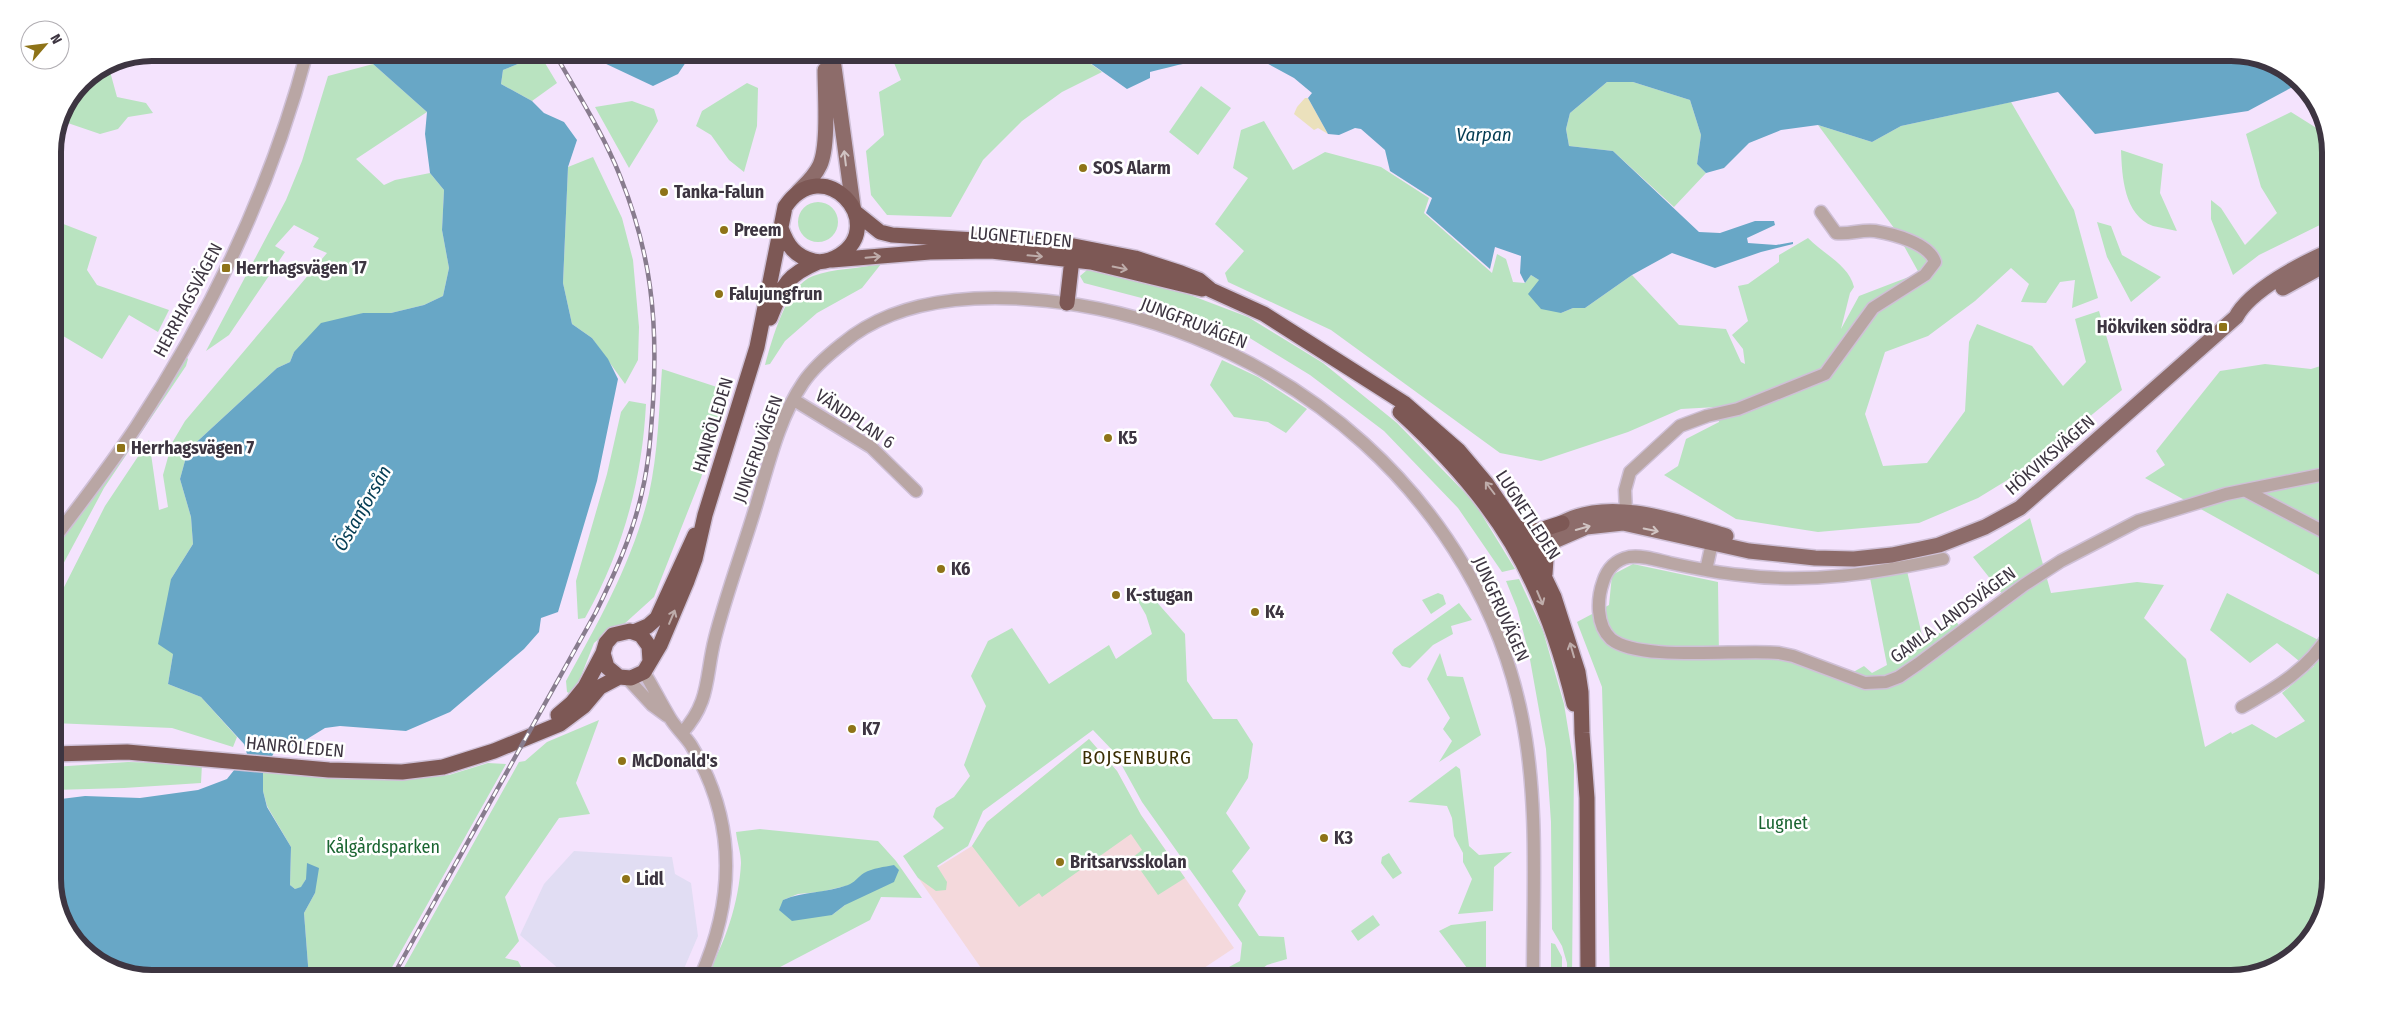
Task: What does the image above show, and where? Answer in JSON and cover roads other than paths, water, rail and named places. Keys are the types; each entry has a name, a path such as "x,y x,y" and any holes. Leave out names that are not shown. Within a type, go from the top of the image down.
{"highway":[{"path":"822,186 835,189 845,196 854,209 856,228 851,244 844,252 821,261 805,259 794,252 786,242 781,228 785,207 798,192 810,187 822,186"},
{"name":"LUGNETLEDEN","path":"854,209 880,232 892,235 1144,260 1199,280 1211,290 1264,314 1423,418 1458,451 1486,483 1518,528 1536,590 1555,637 1582,733"},
{"name":"HANRÖLEDEN","path":"61,754 127,752 235,760 329,770 402,772 443,767 494,751 528,736 550,729 568,719 584,706 600,687 623,678 635,677 647,666 660,645 695,559 705,515 757,347 781,228"},
{"name":"LUGNETLEDEN","path":"821,261 960,250 1073,253"},
{"path":"1067,304 1073,253"},
{"name":"HANRÖLEDEN","path":"757,347 787,281 800,269 821,261"},
{"name":"LUGNETLEDEN","path":"1379,388 1470,483 1545,575 1567,634 1578,672 1581,692 1587,806 1588,970"},
{"name":"HANRÖLEDEN","path":"528,736 572,703 585,687 603,653 606,643 614,635 623,631 634,632 648,626 656,618 705,515"},
{"path":"1518,528 1537,531 1562,523"},
{"path":"1545,575 1547,544"},
{"path":"634,632 647,642 650,650 647,666"},
{"path":"603,653 607,667 623,678"}],"main road":[{"path":"798,192 814,176 821,162 826,122 824,61"},
{"path":"833,61 854,209"},
{"name":"HÖKVIKSVÄGEN","path":"2236,317 2240,308 2271,284 2322,255"},
{"name":"HÖKVIKSVÄGEN","path":"1524,550 1562,523 1593,514 1626,518 1665,518 1713,538 1750,544 1765,552 1815,558 1864,558 1939,544 1985,527 2020,508 2236,317 2245,314 2280,290 2322,266"},
{"name":"HÖKVIKSVÄGEN","path":"1524,550 1547,544 1586,527 1626,518"}],"street":[{"name":"HERRHAGSVÄGEN","path":"61,529 135,428 205,310 258,194 292,102 304,61"},
{"path":"1626,518 1625,490 1630,472 1680,426 1707,416 1738,409 1825,374 1873,308 1925,276 1935,262 1933,254 1912,242 1874,231 1836,233 1821,212"},
{"name":"JUNGFRUVÄGEN","path":"682,733 694,720 702,706 714,642 725,603 779,434 794,400 811,373 846,340 870,324 896,313 935,304 964,300 1036,299 1159,324 1243,359 1303,394 1359,438 1389,467 1434,518 1470,575 1491,620 1512,679 1520,707 1530,768 1533,866 1533,970"},
{"name":"VÄNDPLAN 6","path":"794,400 871,447 916,491"},
{"name":"GAMLA LANDSVÄGEN","path":"1706,570 1647,558 1633,557 1619,561 1607,572 1600,592 1600,617 1606,633 1620,644 1637,649 1684,653 1779,653 1793,656 1865,683 1876,684 1899,677 2024,585 2061,561 2138,521 2226,494 2322,475"},
{"path":"2246,491 2322,531"},
{"path":"1713,538 1706,570 1758,577 1823,578 1880,572 1944,558"},
{"path":"2242,707 2291,678 2322,644"},
{"path":"647,666 670,718 692,747 715,797 721,819 726,862 726,888 719,927 712,951 704,970"},
{"path":"623,678 652,705 670,718"}],"water":[{"name":"Östanforsån","path":"373,61 525,61 503,70 501,84 532,101 544,113 564,122 577,140 568,167 563,283 572,324 592,338 608,359 618,379 597,481 558,612 541,618 539,632 524,649 450,712 406,731 340,726 325,728 299,744 275,751 263,772 263,791 267,807 291,847 290,885 295,889 301,887 306,879 307,863 319,868 315,893 304,913 308,970 146,970 134,968 117,963 97,951 80,934 68,914 61,885 61,799 85,796 140,798 198,790 227,779 247,754 244,744 201,697 168,684 173,654 158,644 171,579 193,544 191,517 180,479 188,450 277,368 290,362 294,352 321,323 363,313 391,313 424,305 443,296 449,268 442,230 444,190 430,173 425,134 427,112 373,64"},
{"path":"591,61 687,61 678,74 653,86 602,62"},
{"name":"Varpan","path":"1087,61 1197,61 1150,72 1150,78 1127,89"},
{"name":"Varpan","path":"1263,61 2237,61 2266,68 2293,87 2248,111 2095,134 2058,92 1901,126 1872,142 1818,125 1781,130 1749,143 1724,168 1706,173 1697,164 1701,135 1690,100 1633,82 1607,82 1570,113 1566,129 1569,146 1613,151 1699,232 1720,233 1755,221 1774,221 1775,225 1747,238 1748,243 1776,245 1793,242 1793,244 1761,252 1715,268 1672,253 1632,275 1585,308 1573,308 1561,313 1541,309 1528,294 1539,280 1531,275 1525,283 1520,273 1521,256 1495,247 1490,269 1426,213 1432,198 1390,171 1385,150 1361,129 1355,128 1339,135 1328,134 1308,98 1312,93 1294,78"},
{"path":"894,865 899,870 894,882 845,905 832,915 792,921 779,910 783,900 848,885 867,871"}],"railway":[{"path":"396,970 596,612 617,568 628,538 638,508 646,470 653,402 654,342 653,314 645,259 631,204 620,176 598,129 559,61"}],"place":[{"name":"SOS Alarm","path":"1083,168"},
{"name":"Tanka-Falun","path":"664,192"},
{"name":"Preem","path":"724,230"},
{"name":"Herrhagsvägen 17","path":"226,268"},
{"name":"Falujungfrun","path":"719,294"},
{"name":"Hökviken södra","path":"2223,327"},
{"name":"K5","path":"1108,438"},
{"name":"Herrhagsvägen 7","path":"121,448"},
{"name":"K6","path":"941,569"},
{"name":"K-stugan","path":"1116,595"},
{"name":"K4","path":"1255,612"},
{"name":"K7","path":"852,729"},
{"name":"McDonald's","path":"622,761"},
{"name":"K3","path":"1324,838"},
{"name":"Britsarvsskolan","path":"1060,862"},
{"name":"Lidl","path":"626,879"}],"district":[{"name":"BOJSENBURG","path":"1137,757"}],"park label":[{"name":"Lugnet","path":"1783,823"},
{"name":"Kålgårdsparken","path":"383,847"}]}
